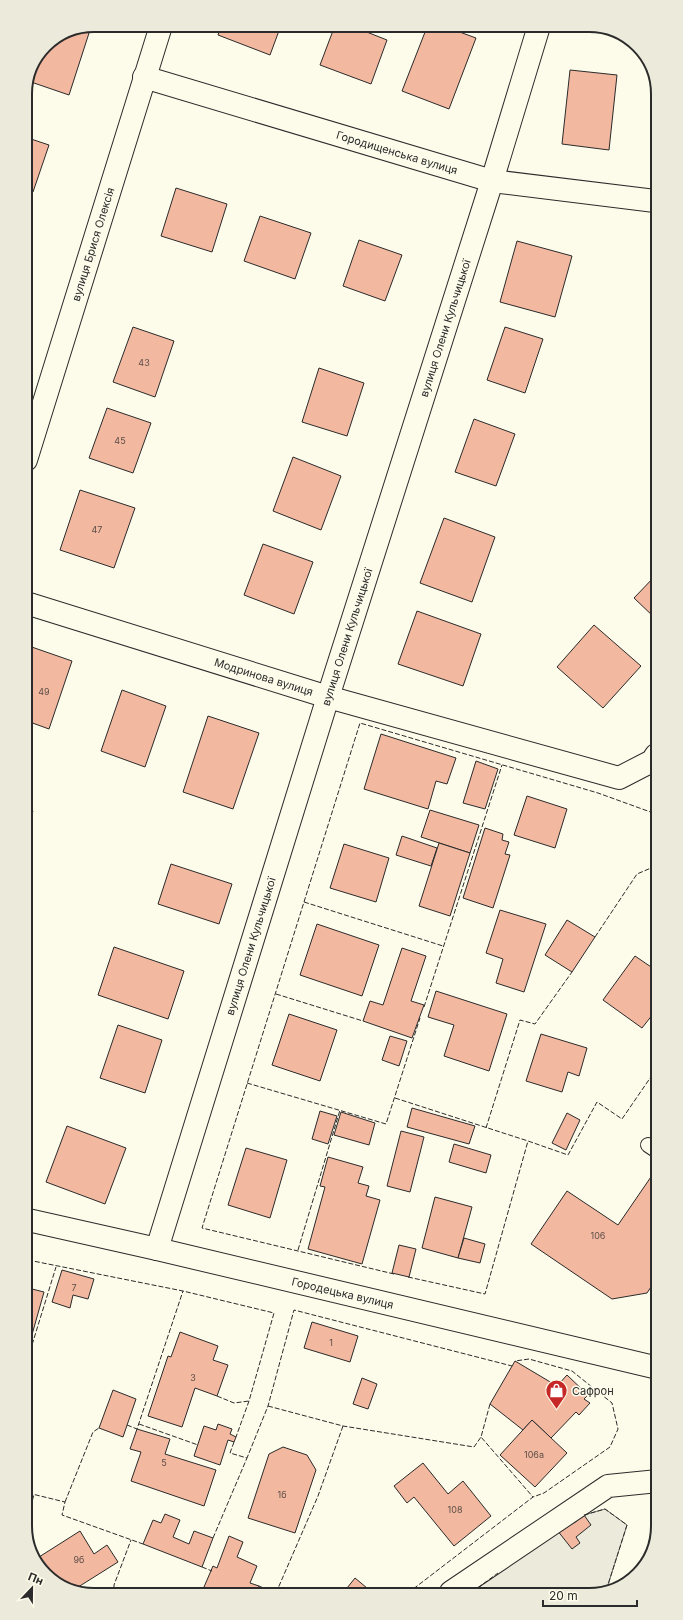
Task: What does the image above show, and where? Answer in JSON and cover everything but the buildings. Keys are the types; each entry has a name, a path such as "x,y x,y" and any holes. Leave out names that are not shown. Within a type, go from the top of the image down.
{"street":[{"name":"вулиця Брися Олексія","path":"32,441 159,32"},
{"name":"вулиця Олени Кульчицької","path":"157,1249 328,697 492,181 537,32"},
{"name":"Городищенська вулиця","path":"144,77 492,181 651,201"},
{"name":"Модринова вулиця","path":"32,605 328,697 619,778 651,762"},
{"name":"Городецька вулиця","path":"32,1221 157,1249 651,1366"},
{"path":"457,1588 608,1486 651,1482"}],"shaded area":[{"path":"605,1509 627,1525 608,1585 589,1588 477,1588 571,1519 574,1523 584,1515"}],"fence":[{"path":"394,1274 202,1228 360,723 598,793 651,812"},
{"path":"424,1007 502,765"},
{"path":"595,937 637,874 651,868"},
{"path":"304,902 443,946"},
{"path":"486,1128 520,1020 535,1024 572,972"},
{"path":"276,994 363,1021"},
{"path":"247,1083 386,1124 420,1018"},
{"path":"408,1277 485,1294 528,1141 568,1155 597,1102 622,1119 651,1077"},
{"path":"395,1098 528,1141"},
{"path":"298,1250 340,1110"},
{"path":"32,1261 183,1291 274,1313 249,1401 236,1437"},
{"path":"32,1345 56,1267"},
{"path":"127,1425 137,1429 183,1291"},
{"path":"234,1442 230,1453 247,1458 268,1406 294,1310 512,1366"},
{"path":"415,1588 533,1497 544,1493 610,1447 618,1429 612,1403 572,1371 529,1359 515,1361"},
{"path":"217,1396 234,1403 249,1401"},
{"path":"490,1404 481,1437 533,1497"},
{"path":"268,1406 343,1426 474,1447 481,1437"},
{"path":"139,1424 198,1445"},
{"path":"278,1588 318,1496 343,1426"},
{"path":"65,1502 93,1432 99,1428"},
{"path":"213,1538 247,1458"},
{"path":"32,1494 65,1502 62,1515 143,1544"},
{"path":"32,1502 34,1494"},
{"path":"584,1515 605,1509 627,1525 608,1585"},
{"path":"114,1588 131,1540"},
{"path":"202,1567 212,1571"},
{"path":"477,1588 498,1573"},
{"path":"259,1586 264,1588"}],"place":[{"name":"Сафрон","path":"556,1410"}]}
